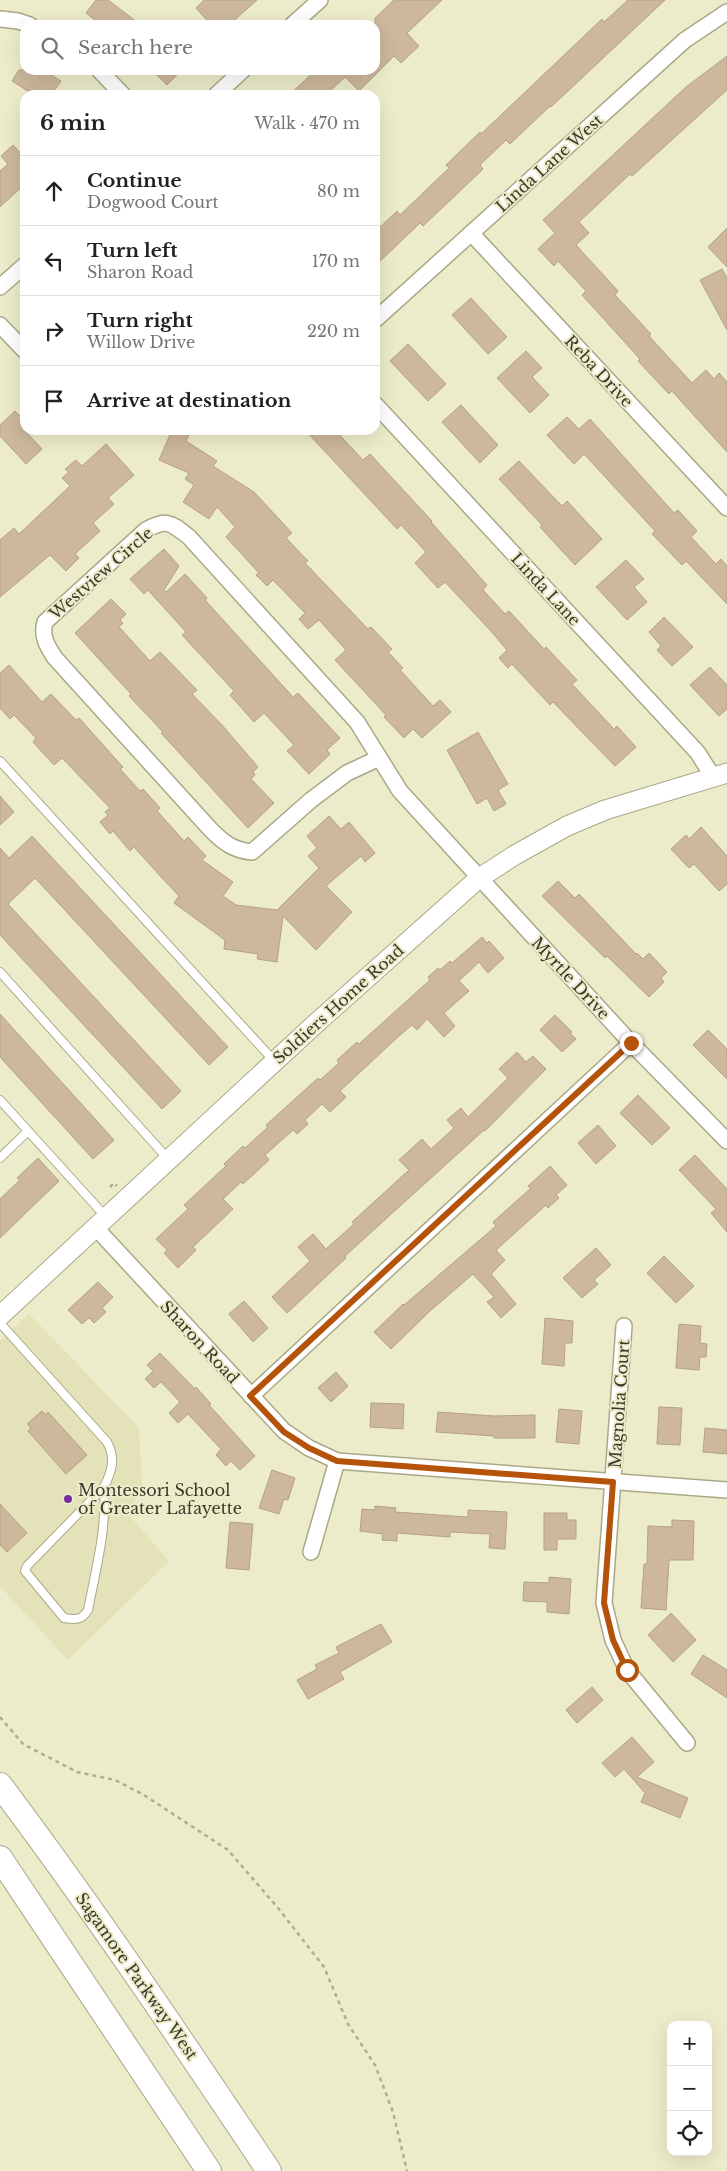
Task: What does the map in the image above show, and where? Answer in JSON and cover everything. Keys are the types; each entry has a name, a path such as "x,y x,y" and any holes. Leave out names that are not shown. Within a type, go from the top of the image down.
{"highway":[{"name":"Sagamore Parkway West","path":"0,1785 41,1839 170,2024 269,2171"},
{"path":"0,1858 209,2171"}],"street":[{"path":"298,20 320,0"},
{"name":"Linda Lane West","path":"380,315 685,40 727,12"},
{"path":"0,19 20,22"},
{"path":"104,75 118,90"},
{"path":"221,90 238,75"},
{"name":"Reba Drive","path":"471,233 727,508"},
{"path":"0,287 20,269"},
{"path":"0,325 20,346"},
{"name":"Linda Lane","path":"380,409 720,775"},
{"name":"Westview Circle","path":"379,758 340,779 311,800 252,852 238,850 225,844 211,830 55,658 46,644 43,630 46,622 146,530 159,522 167,522 189,537 357,722 400,791 478,879"},
{"name":"Soldiers Home Road","path":"0,1316 275,1062 478,879 515,855 567,826 605,810 720,775"},
{"name":"Myrtle Drive","path":"478,879 631,1043 727,1141"},
{"path":"250,1396 631,1043"},
{"name":"Sharon Road","path":"102,1223 250,1396 284,1432 309,1448 337,1461 727,1490"},
{"name":"Magnolia Court","path":"624,1326 604,1603 613,1640 627,1670 687,1743"},
{"path":"311,1552 337,1461"}],"lane":[{"path":"0,760 275,1062"},
{"path":"0,972 169,1160"},
{"path":"0,1100 28,1131 102,1223"},
{"path":"0,1158 28,1131"},
{"path":"0,1323 107,1442 112,1450 111,1472 104,1487 27,1566 25,1571 64,1618 79,1619 84,1617 88,1610 103,1527 105,1508 104,1487"}],"path":[{"path":"0,1716 23,1744 77,1772 114,1780 144,1795 228,1850 278,1908 324,1967 348,2024 375,2066 393,2112 407,2171"}],"shaded area":[{"name":"Montessori School of Greater Lafayette","path":"29,1314 139,1428 142,1485 128,1514 169,1561 68,1660 0,1586 0,1341"}],"building":[{"path":"96,0 108,0 134,20 95,20 86,13"},
{"path":"204,0 257,0 235,20 207,20 196,8"},
{"path":"394,0 442,0 407,33 419,46 401,63 394,56 380,70 380,20 375,20"},
{"path":"628,0 665,0 510,144 506,140 480,165 483,169 423,226 420,223 380,261 380,227 397,211 400,215 449,168 446,165 480,132 481,134 602,19 604,22"},
{"path":"727,56 727,90 632,176 630,174 579,222 589,233 576,245 618,291 615,295 651,334 649,336 692,383 706,370 714,379 719,373 727,382 727,452 672,391 669,394 638,361 640,359 582,295 586,291 558,261 554,266 538,249 555,233 543,220 686,87"},
{"path":"20,70 20,75 52,75 61,81 55,90 26,90 12,81"},
{"path":"157,75 177,75 167,85"},
{"path":"311,75 375,75 360,90 345,77 331,90 294,90"},
{"path":"13,145 20,153 20,189 0,207 0,171 8,164 1,156"},
{"path":"727,228 727,267 708,247"},
{"path":"722,269 727,278 727,330 700,280"},
{"path":"471,298 507,337 488,354 452,315"},
{"path":"408,344 446,384 428,401 390,361"},
{"path":"526,351 542,368 532,377 549,395 530,413 497,378"},
{"path":"461,405 498,445 480,463 442,422"},
{"path":"15,411 20,416 20,435 29,435 42,449 26,464 0,436 0,425"},
{"path":"567,417 579,429 590,419 674,513 678,510 697,531 691,537 716,564 721,559 727,566 727,604 686,561 682,565 652,534 655,531 584,454 574,464 547,435"},
{"path":"170,435 189,435 186,441 217,461 213,466 254,492 292,533 286,538 308,561 305,563 368,629 371,627 392,649 388,652 403,668 400,670 433,706 440,700 451,712 422,738 413,729 404,738 384,717 386,715 335,660 346,650 319,620 308,629 299,619 305,613 273,580 267,586 256,575 259,573 226,537 235,527 217,507 209,519 183,502 194,485 185,479 189,473 159,460"},
{"path":"310,435 340,435 363,460 370,454 432,521 487,585 483,590 505,614 509,611 544,649 546,647 577,680 572,684 614,729 617,726 636,747 615,766 553,702 550,705 512,664 508,668 499,658 507,650 445,582 438,588 415,563 426,552 401,525 397,529"},
{"path":"106,444 134,475 108,498 114,504 93,523 100,531 75,554 79,558 66,571 50,555 0,597 0,540 14,528 19,534 70,486 62,478 69,472 65,469 76,460 82,466"},
{"path":"519,461 562,506 567,501 602,539 575,565 540,527 542,525 499,479"},
{"path":"164,549 179,566 164,590 166,592 185,574 207,598 205,600 293,697 298,693 340,738 327,750 330,754 309,774 287,751 294,745 264,713 254,722 230,695 234,691 182,635 186,632 148,590 144,594 130,579"},
{"path":"626,560 644,579 634,587 647,602 627,620 596,587"},
{"path":"111,599 126,614 120,620 123,623 119,627 150,661 160,652 197,690 192,694 258,767 253,772 255,775 251,779 274,803 248,828 161,733 163,732 129,696 131,694 75,633"},
{"path":"664,617 693,647 672,666 657,650 661,646 649,632"},
{"path":"9,665 42,702 51,694 76,720 79,718 123,767 120,769 140,791 143,789 160,808 157,811 184,841 188,837 206,856 202,860 233,882 223,896 236,905 277,910 319,868 308,856 317,848 307,836 329,816 341,829 349,822 375,853 365,862 361,856 326,886 352,912 316,950 283,916 277,962 257,959 258,954 224,949 225,940 174,903 179,896 134,847 130,851 113,831 110,834 100,822 108,815 105,812 110,808 62,758 54,765 33,742 36,738 14,715 10,719 0,708 0,673"},
{"path":"710,667 727,685 727,709 719,716 690,685"},
{"path":"478,732 508,784 498,790 506,804 494,811 487,798 477,804 447,750"},
{"path":"0,796 14,812 0,825"},
{"path":"701,827 727,856 727,884 719,891 694,864 689,868 671,849 686,835 689,839"},
{"path":"32,836 228,1047 209,1065 35,878 8,904 181,1091 162,1109 0,935 0,848 9,858"},
{"path":"558,881 575,898 579,894 636,954 643,959 649,953 667,972 661,978 664,982 649,997 607,956 605,958 542,896"},
{"path":"482,937 487,943 489,941 504,958 488,973 479,962 459,981 469,991 444,1013 455,1026 444,1037 427,1019 417,1030 412,1025 399,1036 340,1091 346,1097 330,1112 322,1104 305,1120 308,1124 297,1134 293,1130 265,1155 269,1160 223,1199 233,1209 193,1247 196,1250 178,1268 164,1253 167,1250 156,1239 188,1209 184,1205 226,1166 224,1164 243,1146 245,1148 268,1127 266,1125 318,1078 320,1080 339,1063 337,1060 357,1042 359,1044 430,980 428,977 438,968 440,970 450,961 452,963"},
{"path":"0,1014 114,1140 93,1159 0,1057"},
{"path":"555,1015 572,1032 570,1033 576,1039 562,1052 540,1030"},
{"path":"708,1030 727,1049 727,1079 693,1045"},
{"path":"517,1052 526,1062 533,1056 546,1069 485,1131 345,1256 346,1258 287,1313 272,1297 310,1261 298,1247 313,1234 326,1249 354,1224 352,1222 409,1170 399,1160 422,1139 431,1149 454,1128 447,1120 461,1108 468,1117 508,1078 499,1069"},
{"path":"638,1095 670,1128 652,1145 620,1113"},
{"path":"598,1125 616,1146 596,1164 578,1143"},
{"path":"695,1155 727,1189 727,1232 711,1213 716,1209 679,1170"},
{"path":"38,1158 59,1181 0,1238 0,1199 20,1180 17,1178"},
{"path":"550,1166 567,1185 556,1195 559,1198 548,1208 546,1205 496,1250 505,1260 491,1274 516,1304 501,1318 487,1302 494,1297 473,1274 430,1311 391,1349 374,1332 403,1304 496,1226 493,1222 531,1188 528,1186"},
{"path":"596,1248 611,1265 594,1280 598,1284 582,1298 563,1278"},
{"path":"664,1256 694,1286 676,1303 647,1273"},
{"path":"98,1282 113,1297 102,1308 106,1312 94,1323 89,1318 82,1324 68,1310"},
{"path":"244,1301 268,1328 253,1342 229,1314"},
{"path":"545,1318 573,1321 572,1343 565,1343 564,1366 542,1364"},
{"path":"679,1324 701,1326 700,1343 707,1344 706,1357 700,1357 699,1370 676,1368"},
{"path":"160,1353 195,1389 196,1387 211,1404 209,1405 255,1456 240,1470 231,1461 226,1466 216,1455 221,1449 188,1414 178,1423 169,1413 180,1402 161,1382 154,1388 145,1379 153,1371 147,1365"},
{"path":"336,1372 348,1386 331,1402 318,1388"},
{"path":"371,1403 404,1404 403,1429 370,1427"},
{"path":"659,1407 682,1408 680,1445 657,1444"},
{"path":"559,1409 582,1411 579,1444 556,1442"},
{"path":"42,1411 46,1415 48,1412 87,1455 66,1474 28,1431 31,1428 27,1424"},
{"path":"438,1412 494,1416 535,1415 535,1438 494,1438 494,1436 436,1432"},
{"path":"705,1428 727,1430 727,1454 703,1452"},
{"path":"272,1470 295,1478 288,1500 284,1499 279,1514 259,1508"},
{"path":"0,1504 27,1533 7,1552 0,1545"},
{"path":"375,1506 396,1508 395,1512 468,1517 468,1510 507,1512 505,1549 489,1548 490,1534 450,1532 450,1537 397,1533 397,1541 382,1540 383,1534 360,1531 362,1509 375,1510"},
{"path":"544,1513 567,1513 567,1520 576,1520 576,1539 557,1539 557,1550 544,1550"},
{"path":"672,1520 694,1521 693,1560 669,1560 666,1610 641,1608 644,1564 647,1564 648,1526 672,1527"},
{"path":"230,1522 253,1524 249,1570 226,1568"},
{"path":"549,1577 571,1579 569,1614 547,1612 547,1602 523,1601 524,1582 549,1583"},
{"path":"671,1613 696,1640 673,1662 648,1635"},
{"path":"381,1624 392,1642 340,1672 344,1679 308,1699 297,1680 317,1669 315,1665 339,1653 336,1647"},
{"path":"703,1655 727,1670 727,1698 691,1674"},
{"path":"592,1687 603,1700 577,1723 566,1710"},
{"path":"632,1737 654,1762 637,1777 688,1798 680,1818 641,1802 645,1793 624,1769 615,1777 602,1763"}],"place":[{"name":"Montessori School of Greater Lafayette","path":"68,1499"}],"route":[{"path":"627,1670 613,1640 604,1603 613,1482 337,1461 309,1448 284,1432 250,1396 631,1043"}]}
